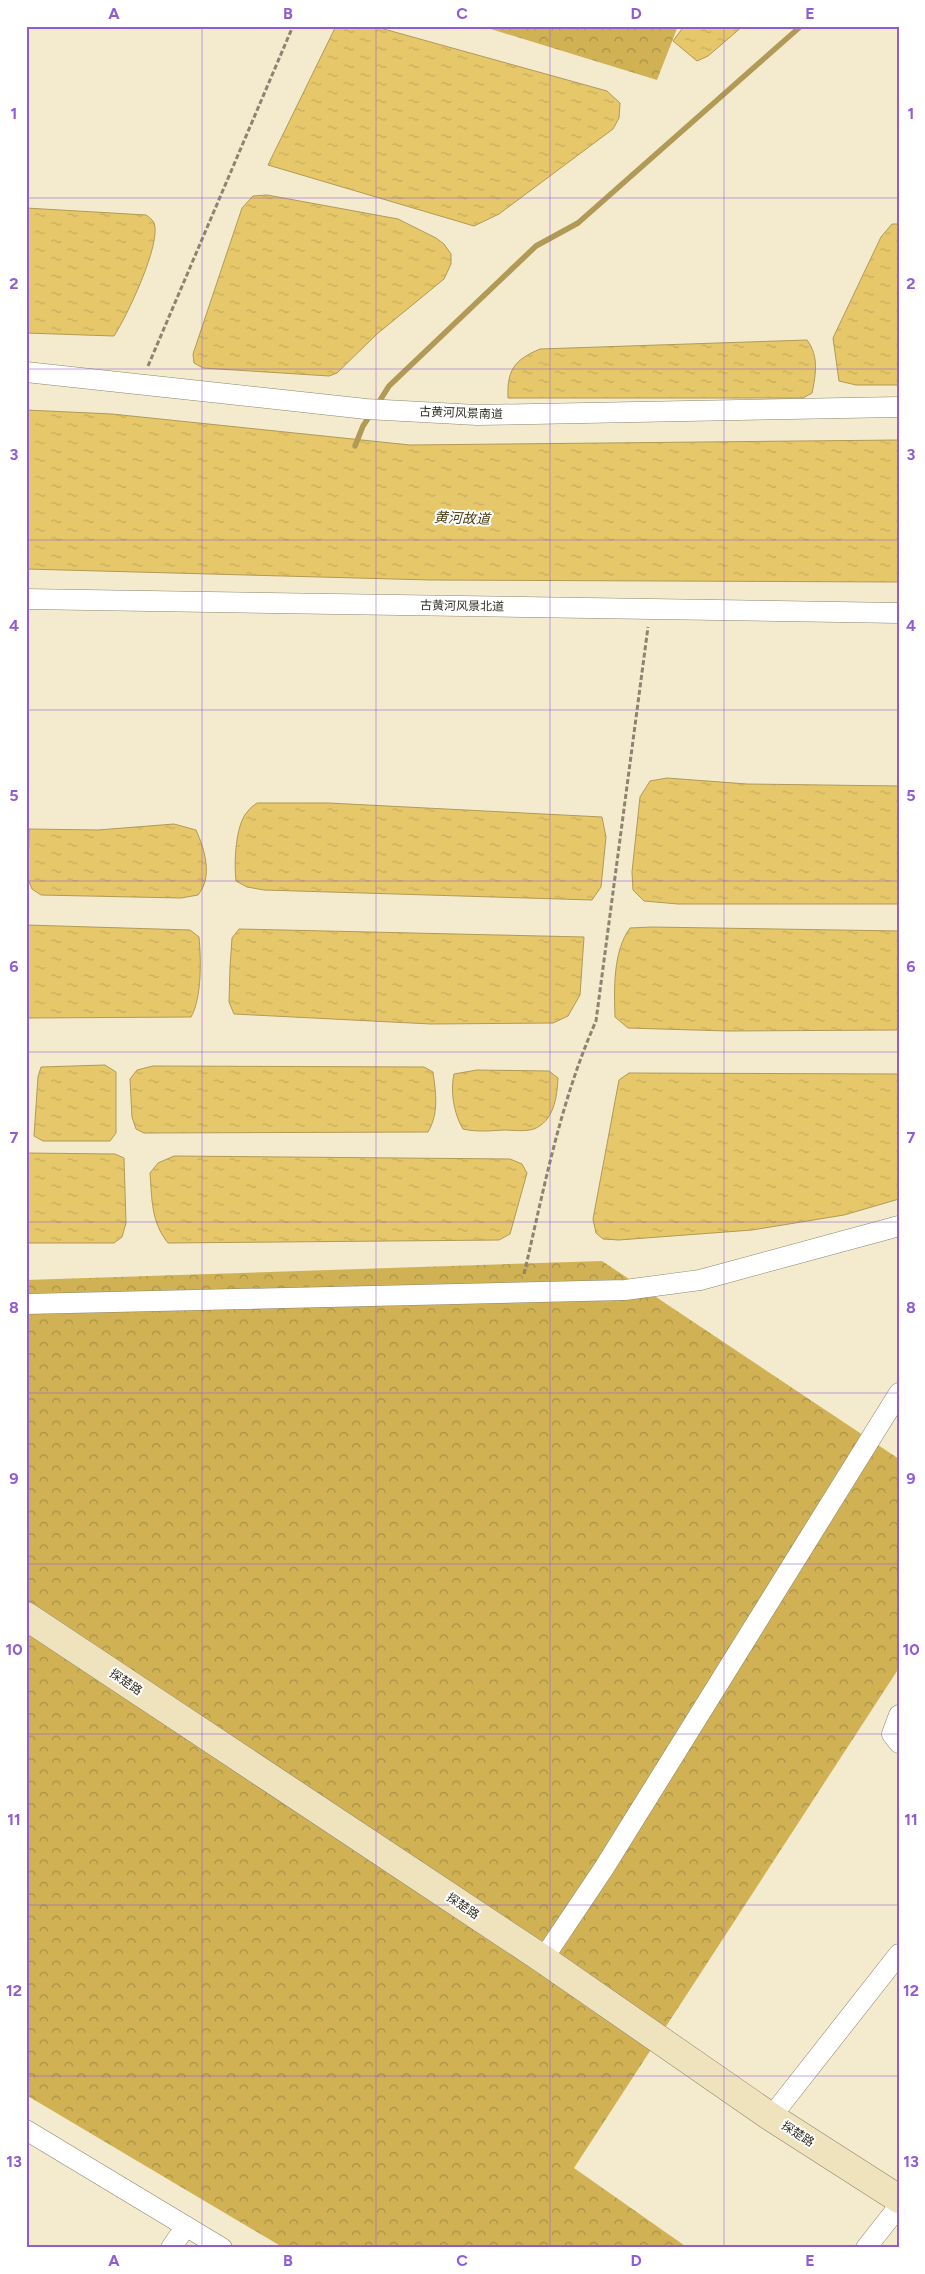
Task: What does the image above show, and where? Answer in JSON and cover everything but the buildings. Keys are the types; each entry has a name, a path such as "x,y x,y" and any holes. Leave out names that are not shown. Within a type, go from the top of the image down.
{"main road":[{"name":"探楚路","path":"26,1616 543,1959 771,2117 899,2199"}],"street":[{"name":"古黄河风景南道","path":"26,372 374,409 477,415 899,407"},
{"name":"古黄河风景北道","path":"26,599 899,613"},
{"path":"26,1304 625,1290 700,1280 899,1226"},
{"path":"543,1959 604,1868 899,1392"},
{"path":"899,1715 892,1734 899,1743"},
{"path":"771,2117 899,1954"},
{"path":"26,2130 222,2248"},
{"path":"866,2248 899,2206"},
{"path":"171,2248 186,2226"}],"path":[{"path":"141,384 293,26"},
{"path":"520,1292 556,1136 582,1052 596,1021 650,609"}],"green space":[{"path":"481,26 678,26 657,80"},
{"path":"602,1261 899,1459 899,1668 574,2168 688,2248 284,2248 26,2095 26,1280"}],"water":[{"path":"336,26 373,26 607,91 620,103 619,118 613,129 499,214 474,226 268,165"},
{"path":"684,26 743,26 708,56 697,61 673,41"},
{"path":"267,195 398,219 444,244 451,254 451,264 444,279 377,334 337,373 329,376 203,368 194,363 193,354 242,208 253,196"},
{"path":"26,208 146,215 153,221 155,233 148,263 134,298 114,336 26,333"},
{"path":"892,224 899,224 899,385 856,385 839,381 833,338 881,237"},
{"path":"807,340 811,346 816,365 812,393 803,398 508,398 509,380 514,367 524,357 540,349"},
{"name":"黄河故道","path":"26,410 112,414 410,445 899,440 899,582 430,580 26,569"},
{"path":"667,778 747,784 899,786 899,904 678,904 644,901 633,890 632,872 640,797 650,781"},
{"path":"257,803 328,803 602,817 606,837 601,887 592,900 264,890 247,887 236,881 236,845 240,825 244,817"},
{"path":"174,824 196,830 202,846 205,855 206,872 203,888 198,895 181,898 41,895 32,889 28,879 29,829 98,830"},
{"path":"26,925 190,930 199,937 200,956 199,989 195,1009 191,1017 26,1018"},
{"path":"630,928 899,931 899,1030 728,1031 628,1028 615,1017 615,983 620,948"},
{"path":"239,929 584,937 580,995 568,1016 553,1023 431,1024 234,1014 229,1002 230,967 232,938"},
{"path":"105,1065 116,1072 116,1133 110,1141 43,1141 34,1136 38,1077 41,1067"},
{"path":"153,1066 424,1067 433,1072 436,1096 434,1118 428,1132 144,1133 136,1129 132,1117 130,1079 137,1070"},
{"path":"477,1070 549,1071 558,1078 557,1093 550,1114 541,1125 530,1130 473,1131 463,1129 457,1117 454,1103 452,1088 454,1074"},
{"path":"629,1073 899,1074 899,1199 844,1215 752,1230 619,1240 603,1239 596,1233 593,1219 619,1080"},
{"path":"26,1153 115,1154 124,1158 126,1223 122,1237 114,1243 26,1243"},
{"path":"174,1156 510,1159 522,1164 527,1173 510,1234 499,1240 168,1243 162,1235 155,1218 150,1173 158,1163"}],"waterway":[{"path":"377,405 389,386 536,246 578,223 801,26"},
{"path":"355,446 363,426 371,414"}]}
